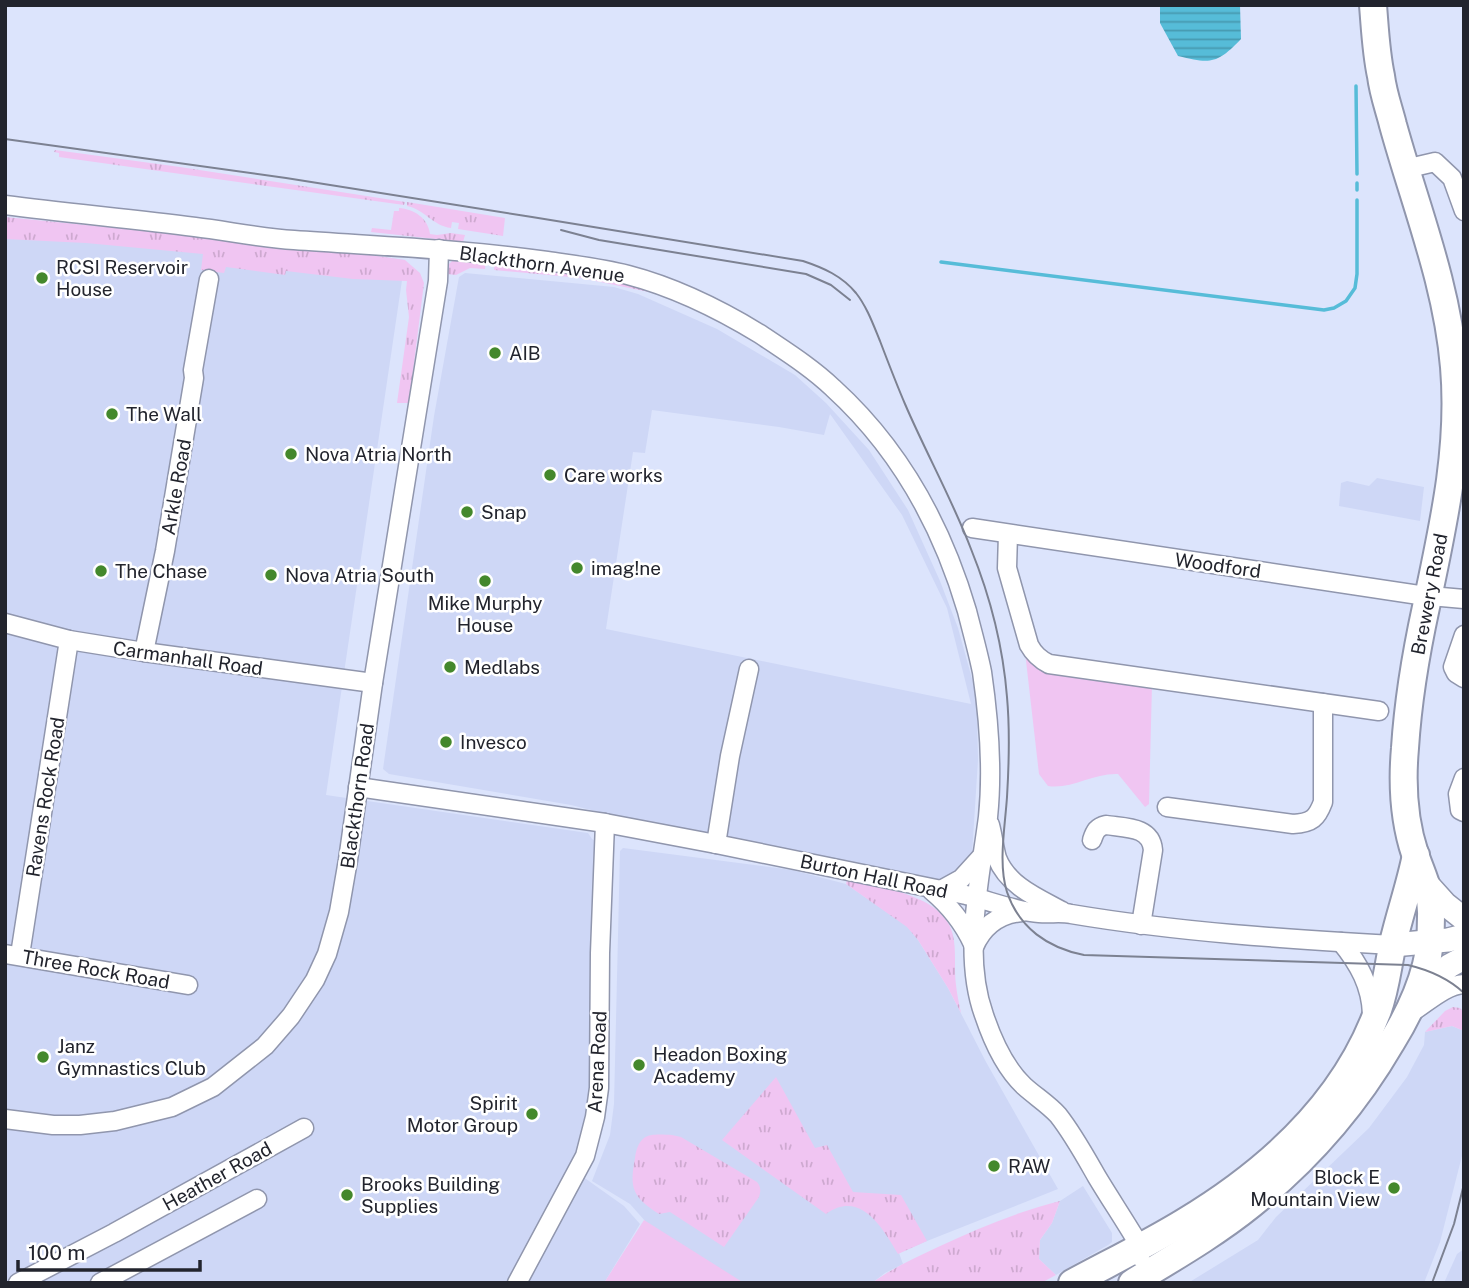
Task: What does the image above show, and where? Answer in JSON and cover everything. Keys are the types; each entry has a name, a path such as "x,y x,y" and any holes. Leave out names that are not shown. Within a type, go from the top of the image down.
{"highway":[{"name":"Brewery Road","path":"1133,1283 1251,1205 1319,1143 1367,1083 1411,1007 1426,964 1431,908 1427,884 1406,815 1405,749 1416,658 1451,480 1456,424 1454,368 1447,313 1437,267 1405,169 1381,76 1373,5"},
{"name":"Brewery Road","path":"1072,1283 1185,1222 1215,1201 1243,1181 1298,1133 1324,1106 1346,1075 1372,1025 1385,985 1392,945 1416,855"}],"main road":[{"path":"1427,884 1445,904 1464,919"},
{"path":"1392,945 1464,936"},
{"path":"1411,1007 1440,974 1464,958"}],"street":[{"path":"1405,169 1435,162 1452,178 1464,211"},
{"name":"Blackthorn Avenue","path":"5,205 288,240 490,254 628,275 731,316 794,357 831,386 872,428 917,493 946,551 963,597 980,664 987,707 990,752 988,815 974,913 976,986 982,1010 1004,1059 1020,1083 1059,1117 1139,1247"},
{"name":"Blackthorn Road","path":"5,1119 53,1125 80,1125 116,1121 172,1107 213,1087 265,1046 291,1016 315,980 327,954 339,912 438,281 439,249"},
{"name":"Arkle Road","path":"145,652 194,379 194,363 209,279"},
{"name":"Woodford","path":"972,528 1429,596"},
{"path":"1008,534 1007,568 1029,645 1041,660 1049,664 1379,711"},
{"path":"1429,596 1464,599"},
{"name":"Carmanhall Road","path":"5,623 69,640 373,683"},
{"path":"1464,635 1453,667 1456,673 1464,677"},
{"name":"Ravens Rock Road","path":"13,954 69,640"},
{"path":"716,844 730,757 749,669"},
{"path":"1167,807 1293,824 1308,822 1314,818 1323,802 1322,703"},
{"path":"1464,778 1458,794 1460,810 1464,812"},
{"name":"Burton Hall Road","path":"358,787 604,823 934,888 1029,911 1067,913 1214,934 1392,945"},
{"name":"Blackthorn Avenue","path":"988,815 1002,868 1024,891 1067,913"},
{"name":"Arena Road","path":"517,1283 585,1156 595,1116 599,1088 604,823"},
{"path":"1093,840 1095,831 1106,825 1140,830 1153,842 1141,925"},
{"path":"974,947 955,911 934,888 961,878 981,857"},
{"path":"974,947 979,935 998,918 1029,911"},
{"path":"1340,942 1356,961 1369,990 1372,1025"},
{"name":"Three Rock Road","path":"13,954 188,985"},
{"path":"1411,1007 1464,984"},
{"name":"Heather Road","path":"18,1283 304,1128"},
{"path":"100,1283 257,1199"},
{"path":"1133,1283 1138,1272 1139,1247"}],"shaded area":[{"path":"5,219 329,249 405,260 326,795 588,833 595,841 594,1098 572,1169 624,1206 640,1224 604,1283 5,1283"},
{"path":"465,273 614,287 638,294 717,329 795,375 826,403 869,450 908,510 940,581 958,628 974,686 978,760 972,854 963,872 943,881 703,838 571,805 389,774 383,769 434,416 459,277","holes":["652,410 824,435 830,414 902,515 947,608 971,704 606,629 633,452 645,453"]},
{"path":"1377,478 1424,487 1420,521 1339,506 1341,483 1347,481 1369,486"},
{"path":"623,848 792,870 846,884 907,926 948,988 986,1062 1058,1189 899,1253 903,1264 872,1283 606,1283 646,1222 630,1204 592,1181 610,1135 614,1104 620,851"},
{"path":"1452,1026 1464,1031 1464,1148 1440,1242 1424,1283 1188,1283 1258,1240 1276,1217 1369,1128 1407,1077 1424,1045 1425,1032"},
{"path":"1083,1186 1112,1233 1112,1242 1056,1275 1039,1259 1040,1240 1052,1223 1060,1201"},
{"path":"1464,1249 1464,1283 1444,1283 1457,1254"}],"green space":[{"path":"55,150 405,202 404,205 59,157"},
{"path":"407,202 505,218 503,236 458,229 459,223 452,222 451,228 445,227 419,210 407,206"},
{"path":"399,208 419,215 429,228 430,234 465,235 463,242 371,232 372,228 391,230 394,211 399,211"},
{"path":"5,217 329,249 405,260 420,273 424,283 409,403 397,403 409,317 407,281 353,279 286,271 285,275 226,267 224,273 201,270 203,254 86,243 5,239"},
{"path":"454,259 486,259 485,269 470,268 456,275 447,274 449,264"},
{"path":"495,260 516,267 613,278 649,292 581,278 494,270"},
{"path":"1025,652 1152,685 1149,804 1145,807 1118,774 1065,786 1048,786 1039,774"},
{"path":"847,880 912,896 941,913 950,925 954,941 955,980 961,1013 918,940 907,927 846,884"},
{"path":"1453,1007 1460,1008 1464,1013 1464,1031 1452,1026 1425,1032 1445,1011"},
{"path":"776,1077 815,1148 827,1145 853,1192 901,1195 927,1241 898,1254 870,1215 850,1206 826,1214 722,1140"},
{"path":"650,1135 681,1137 757,1182 759,1186 759,1197 724,1247 670,1212 659,1214 643,1202 635,1191 633,1169 640,1142"},
{"path":"1060,1201 1052,1223 1040,1240 1039,1259 1056,1275 1041,1283 872,1283 968,1233 1013,1215"},
{"path":"644,1220 744,1283 604,1283"}],"water":[{"path":"1160,5 1240,5 1241,39 1226,53 1213,60 1178,56 1160,23"}],"waterway":[{"path":"1356,86 1357,174"},
{"path":"1357,183 1357,190"},
{"path":"941,262 1324,310 1346,301 1355,288 1357,200"}],"tram line":[{"path":"5,139 286,178 532,217 803,261 832,273 856,293 870,316 905,404 964,530 990,603 999,640 1008,709 1009,760 1003,845 1004,881 1012,905 1027,926 1058,947 1084,955 1408,965 1438,975 1464,993"},
{"path":"561,230 599,240 806,274 831,285 850,300"},
{"path":"1432,1283 1454,1224 1464,1184"}],"place":[{"name":"RCSI Reservoir House","path":"42,278"},
{"name":"AIB","path":"495,353"},
{"name":"The Wall","path":"112,414"},
{"name":"Nova Atria North","path":"291,454"},
{"name":"Care works","path":"550,475"},
{"name":"Snap","path":"467,512"},
{"name":"imag!ne","path":"577,568"},
{"name":"The Chase","path":"101,571"},
{"name":"Nova Atria South","path":"271,575"},
{"name":"Mike Murphy House","path":"485,581"},
{"name":"Medlabs","path":"450,667"},
{"name":"Invesco","path":"446,742"},
{"name":"Janz Gymnastics Club","path":"43,1057"},
{"name":"Headon Boxing Academy","path":"639,1065"},
{"name":"Spirit Motor Group","path":"532,1114"},
{"name":"RAW","path":"994,1166"},
{"name":"Block E Mountain View","path":"1394,1188"},
{"name":"Brooks Building Supplies","path":"347,1195"}]}
